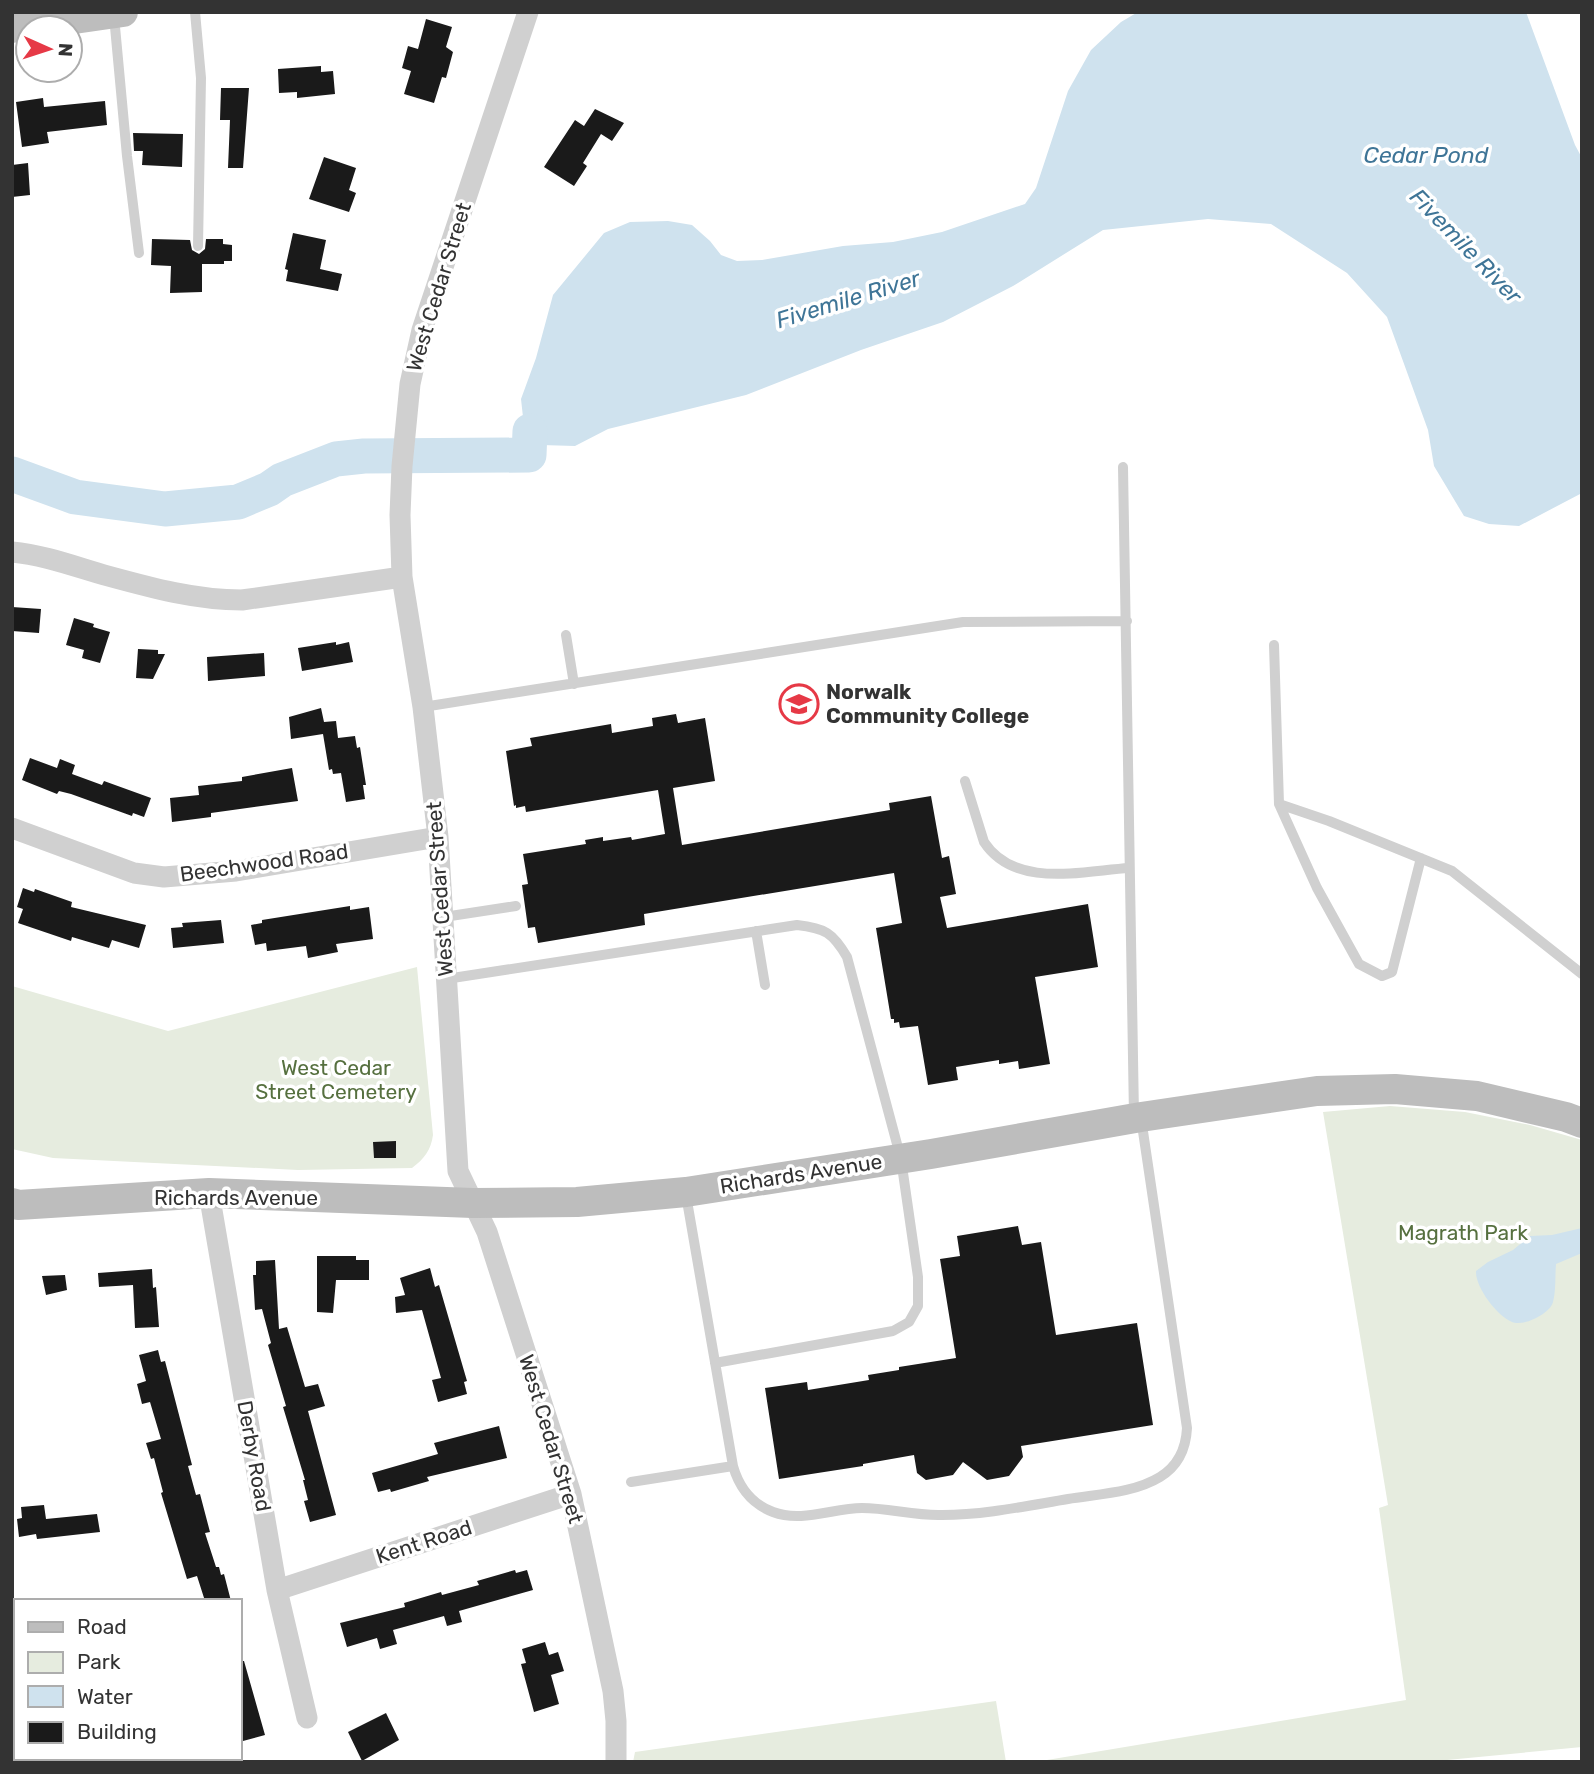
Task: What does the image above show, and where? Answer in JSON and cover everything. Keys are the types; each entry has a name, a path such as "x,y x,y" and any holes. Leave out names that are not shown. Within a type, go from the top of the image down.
{"street":[{"name":"West Cedar Street","path":"528,12 422,330 410,384 402,466 402,577 423,707 438,837 458,1171 487,1232 571,1494 613,1691 616,1762"},
{"path":"84,15 119,13"},
{"path":"12,552 47,558 175,593 221,600 242,600 402,577"},
{"name":"Beechwood Road","path":"12,828 134,873 164,877 236,870 438,837"},
{"name":"Richards Avenue","path":"12,1203 18,1205 209,1194 473,1203 577,1202 686,1192 1317,1091 1395,1089 1477,1096 1582,1123"},
{"name":"Derby Road","path":"209,1194 277,1590 307,1718"},
{"name":"Kent Road","path":"277,1590 571,1494"}],"lane":[{"path":"195,12 201,78 198,246"},
{"path":"119,13 127,156 139,253"},
{"path":"686,1192 736,1478 750,1498 774,1513 793,1516 864,1508 938,1516 975,1514 1126,1489 1161,1477 1179,1459 1187,1420 1137,1118 1129,868 1123,467"},
{"path":"423,707 963,622 1127,621"},
{"path":"566,635 573,684"},
{"path":"1274,645 1279,804 1317,888 1359,964 1382,976 1392,972 1421,858"},
{"path":"965,781 985,842 990,851 1005,864 1036,873 1129,868"},
{"path":"1279,804 1329,821 1452,871 1582,974"},
{"path":"444,917 516,906"},
{"path":"446,979 797,925 819,928 836,939 847,957 901,1159 919,1285 918,1306 909,1322 893,1331 715,1363"},
{"path":"756,931 765,985"},
{"path":"631,1482 733,1466"}],"green space":[{"name":"West Cedar Street Cemetery","path":"417,967 433,1135 426,1154 412,1168 298,1170 53,1158 12,1149 12,986 168,1031"},
{"name":"Magrath Park","path":"1390,1106 1465,1112 1530,1125 1582,1140 1582,1747 1426,1762 1035,1762 1406,1700 1379,1508 1388,1505 1323,1112"},
{"path":"996,1701 1006,1762 633,1762 635,1752"}],"water":[{"name":"Cedar Pond","path":"1138,12 1526,12 1582,158 1582,493 1519,526 1489,524 1464,516 1434,466 1428,430 1387,317 1347,273 1271,224 1208,219 1103,230 1013,286 943,322 861,350 746,395 608,429 575,446 541,445 523,417 521,399 536,358 553,295 604,233 630,222 668,221 692,225 721,255 737,261 762,260 843,246 893,242 942,232 1025,204 1036,188 1068,91 1091,50 1121,22"},
{"path":"1582,1228 1582,1253 1556,1264 1551,1307 1542,1315 1523,1323 1506,1319 1483,1293 1476,1271 1513,1250 1530,1236 1552,1235"}],"building":[{"path":"426,19 452,27 446,47 453,52 446,78 442,77 434,103 404,94 411,71 402,68 408,46 418,49"},
{"path":"321,66 321,72 333,71 335,94 297,98 297,92 279,93 278,69"},
{"path":"221,88 249,88 243,168 228,168 230,120 220,120"},
{"path":"43,98 44,107 105,101 107,125 47,132 49,143 22,147 16,102"},
{"path":"595,109 624,123 612,141 601,134 583,163 587,166 574,186 544,167 575,120 584,126"},
{"path":"133,133 183,134 182,167 142,165 143,151 134,151"},
{"path":"324,157 356,168 349,190 356,193 349,212 309,199"},
{"path":"28,163 30,195 12,197 12,165"},
{"path":"293,233 326,240 320,269 342,274 338,291 286,281 288,270 285,269"},
{"path":"152,239 190,240 192,250 199,254 205,249 206,239 223,239 223,244 232,245 232,261 224,261 224,264 202,264 202,292 170,293 171,266 151,265"},
{"path":"12,607 41,609 39,633 12,631"},
{"path":"74,618 110,632 100,663 82,658 84,650 66,645"},
{"path":"336,642 336,645 349,642 353,662 302,671 298,648"},
{"path":"138,649 158,650 158,654 165,654 153,679 136,678"},
{"path":"264,653 265,676 208,681 207,657"},
{"path":"321,708 324,722 336,721 338,738 355,736 357,748 360,747 366,785 363,785 365,799 346,802 341,773 333,774 332,769 329,770 323,734 291,739 289,717"},
{"path":"676,714 678,723 705,718 715,781 673,788 682,845 890,810 889,803 931,796 942,858 949,856 956,894 940,897 947,928 1088,904 1098,967 1035,977 1050,1064 1019,1069 1018,1061 999,1064 999,1060 956,1067 958,1080 928,1085 918,1026 900,1028 899,1022 894,1023 894,1019 891,1019 876,928 902,923 894,873 644,914 645,925 538,943 535,927 528,928 522,885 528,884 523,854 586,844 585,840 603,837 603,841 631,837 632,840 665,834 658,790 526,812 525,806 514,806 506,751 532,746 530,738 611,724 612,733 653,726 652,718"},
{"path":"30,758 57,768 60,759 75,765 72,774 102,785 104,781 151,798 144,817 133,813 132,816 71,794 59,791 57,794 22,780"},
{"path":"292,768 298,801 211,813 211,817 172,822 170,798 199,795 198,786 242,781 242,777"},
{"path":"23,888 34,892 35,889 72,902 71,907 146,925 139,948 112,940 109,948 72,937 71,941 18,923 23,909 17,907"},
{"path":"350,906 350,910 369,907 373,939 336,944 338,952 308,958 306,946 267,951 266,943 255,945 251,925 262,923 262,920"},
{"path":"221,920 224,943 173,948 171,928 183,927 182,923"},
{"path":"396,1141 396,1158 374,1158 373,1142"},
{"path":"1018,1226 1022,1245 1041,1242 1056,1335 1137,1323 1153,1425 1021,1446 1023,1457 1009,1476 987,1480 963,1462 953,1475 926,1480 917,1473 914,1455 779,1479 765,1388 807,1382 808,1390 869,1380 868,1375 899,1370 899,1367 956,1358 940,1259 960,1256 957,1236"},
{"path":"317,1256 356,1256 356,1260 369,1260 369,1280 336,1280 333,1313 317,1312"},
{"path":"275,1260 279,1329 287,1327 305,1387 318,1384 325,1406 308,1411 336,1515 310,1522 304,1501 308,1500 305,1480 283,1407 286,1406 268,1345 271,1343 262,1309 255,1310 253,1275 256,1275 256,1261"},
{"path":"430,1268 435,1287 439,1285 467,1381 464,1382 467,1394 438,1402 432,1380 441,1378 422,1310 396,1313 395,1297 405,1295 400,1278"},
{"path":"152,1269 159,1327 135,1328 133,1285 99,1287 98,1273"},
{"path":"65,1275 67,1290 46,1295 42,1276"},
{"path":"158,1350 161,1362 165,1361 192,1465 188,1466 196,1495 200,1494 210,1532 205,1533 216,1567 219,1567 221,1575 224,1574 230,1599 204,1599 197,1576 187,1579 161,1493 163,1492 154,1458 151,1459 146,1443 161,1439 150,1402 142,1404 137,1384 146,1381 139,1355"},
{"path":"499,1426 507,1458 427,1477 429,1481 391,1492 390,1489 378,1492 372,1473 438,1454 434,1443"},
{"path":"44,1505 46,1519 97,1514 100,1532 37,1539 36,1534 19,1537 17,1519 22,1518 21,1507"},
{"path":"515,1570 516,1573 527,1570 533,1590 459,1611 462,1622 447,1626 444,1616 393,1630 397,1644 380,1649 377,1638 347,1647 340,1623 405,1607 404,1603 441,1592 442,1595 479,1585 477,1581"},
{"path":"545,1642 549,1655 558,1652 564,1671 551,1675 559,1704 534,1712 521,1664 526,1663 522,1649"},
{"path":"242,1661 244,1661 265,1735 243,1741"},
{"path":"386,1713 399,1740 362,1761 348,1732"}],"waterway":[{"name":"Fivemile River","path":"12,474 75,497 165,509 238,502 269,489 282,480 336,459 364,456 529,455 530,431"}],"place":[{"name":"Norwalk Community College","path":"799,704"}]}
